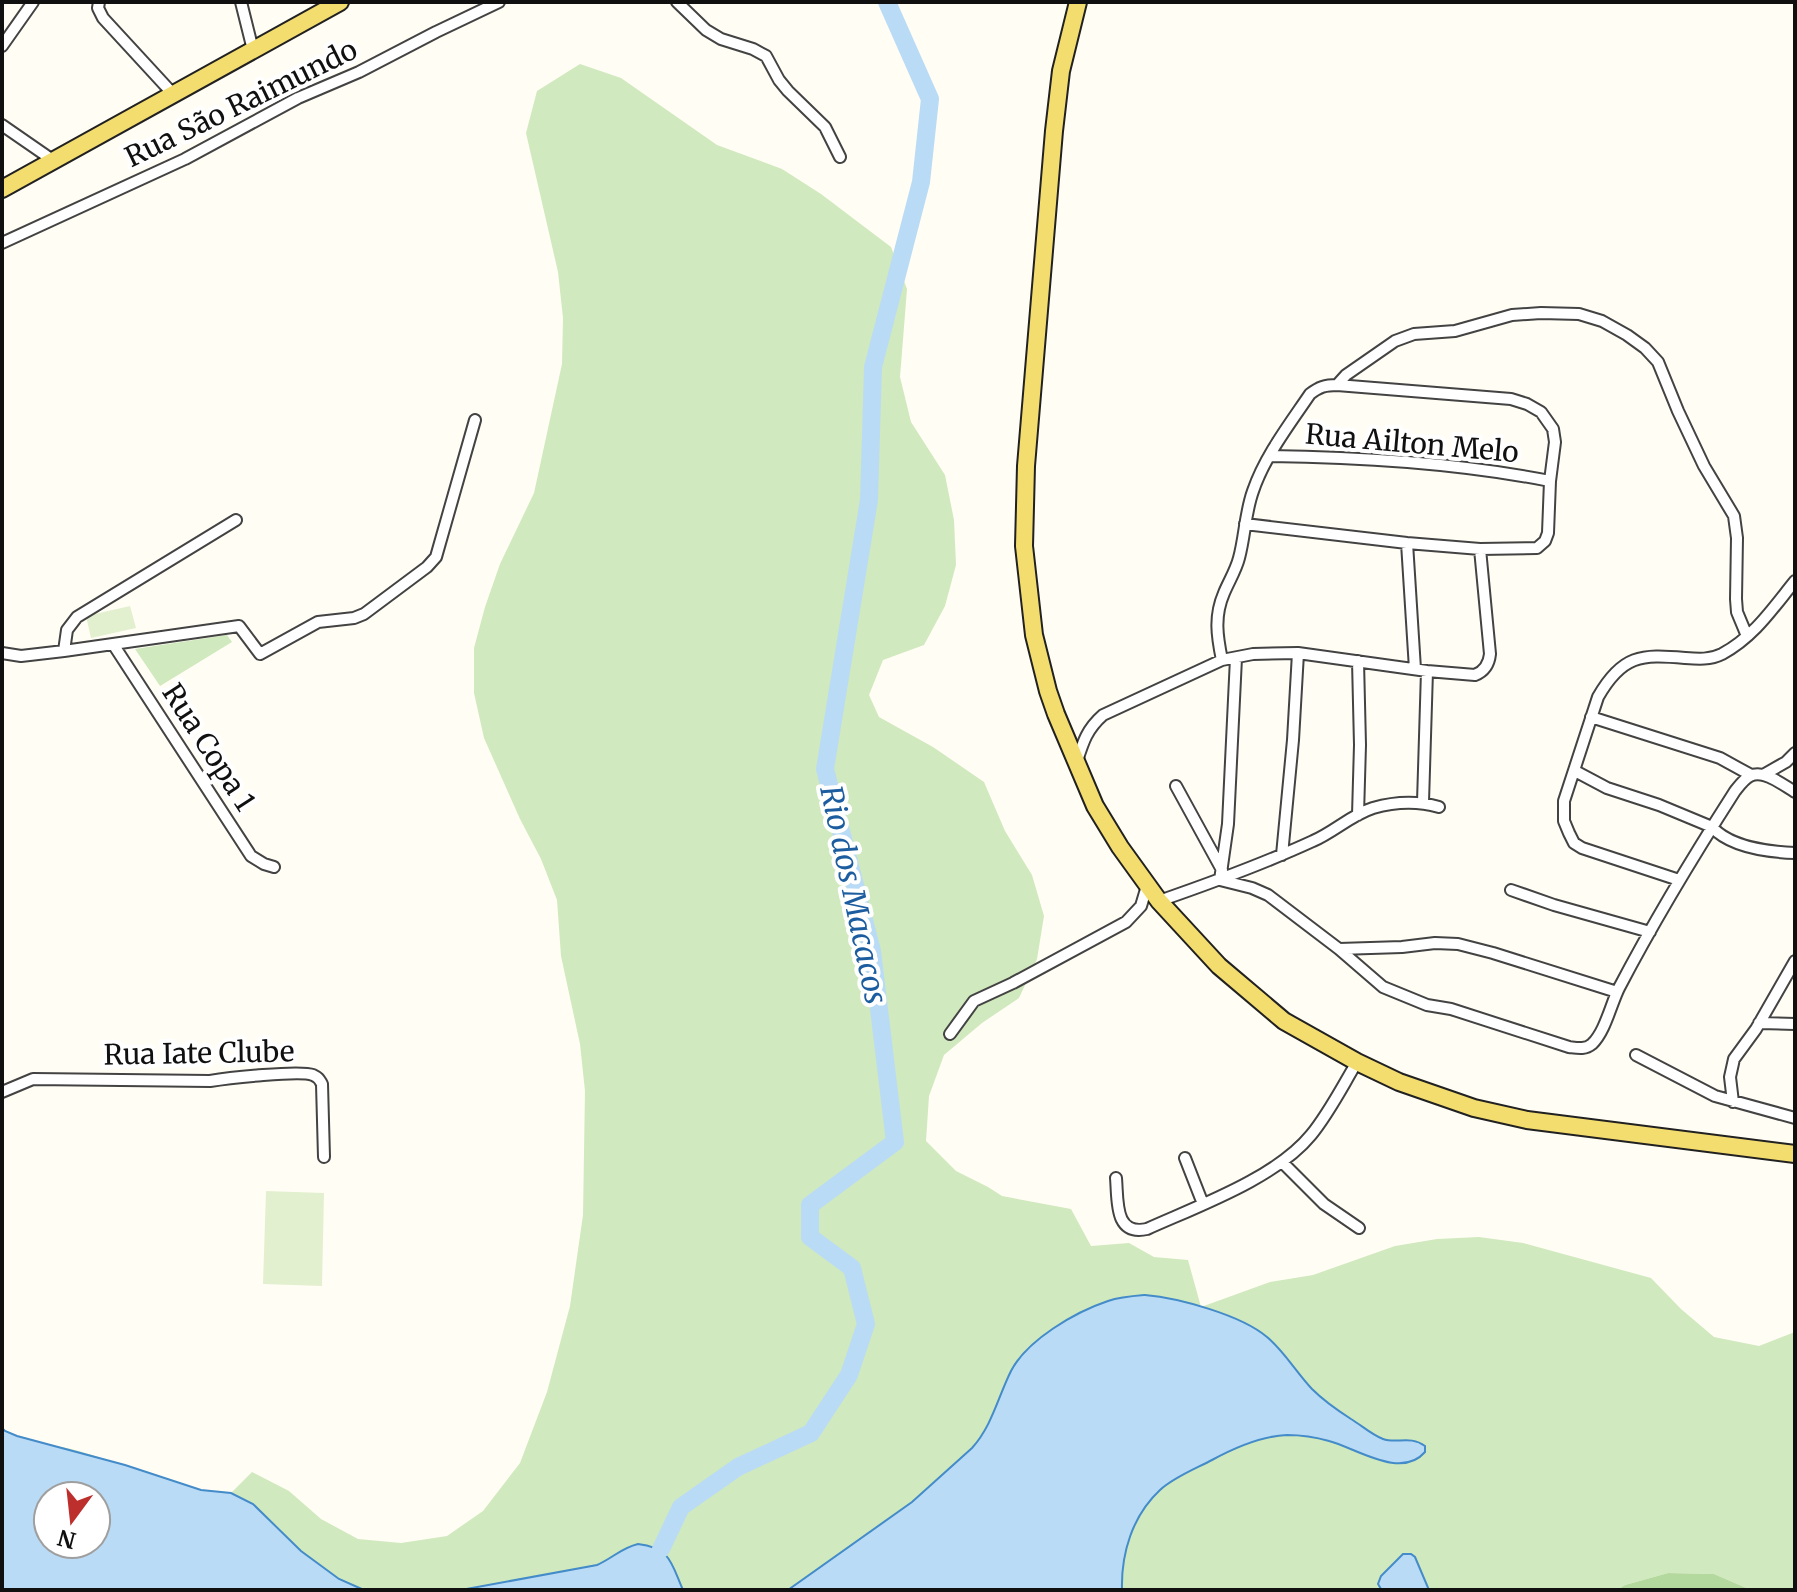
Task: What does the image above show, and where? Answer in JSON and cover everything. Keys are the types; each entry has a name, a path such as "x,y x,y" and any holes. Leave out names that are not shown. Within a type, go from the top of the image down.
{"main road":[{"path":"2,189 340,2"},
{"path":"1078,2 1061,71 1054,131 1026,466 1023,524 1025,570 1037,646 1050,698 1095,806 1120,847 1159,901 1219,966 1284,1021 1399,1082 1474,1108 1527,1120 1795,1154"}],"street":[{"path":"2,46 33,2"},
{"path":"99,2 99,12 103,18 173,94"},
{"path":"241,2 253,50"},
{"name":"Rua São Raimundo","path":"2,243 185,159 285,105 499,2"},
{"path":"677,2 706,30 766,56 788,91 825,127 840,157"},
{"path":"2,125 54,161"},
{"path":"1337,385 1346,375 1395,341 1428,333 1455,331 1512,315 1579,314 1602,321 1627,335 1658,362 1704,466 1734,516 1737,612 1747,636"},
{"name":"Rua Ailton Melo","path":"1222,660 1217,637 1219,605 1239,559 1253,491 1269,456 1310,394 1326,385 1511,399 1541,412 1553,429 1555,442 1545,541 1537,548 1530,549 1480,549"},
{"path":"2,663 21,656 239,626 260,654 318,622 364,614 432,562 438,552 475,420"},
{"name":"Rua Ailton Melo","path":"1269,456 1437,465 1504,471 1550,481"},
{"path":"64,651 67,630 77,617 236,520"},
{"path":"1077,761 1083,739 1103,715 1222,660 1272,652 1298,653 1475,675 1489,663 1480,549 1245,524"},
{"path":"1407,543 1415,669"},
{"path":"1679,880 1582,848 1574,843 1564,821 1564,801 1598,697 1606,682 1625,665 1641,657 1710,658 1721,654 1764,620 1795,580"},
{"name":"Rua Copa 1","path":"113,644 251,856 274,867"},
{"path":"2,653 21,656"},
{"path":"1282,855 1298,653"},
{"path":"1221,875 1228,824 1236,658"},
{"path":"1358,661 1358,815"},
{"path":"1423,802 1427,671"},
{"path":"1591,717 1720,758 1751,775 1763,775 1795,792"},
{"path":"1763,775 1795,753"},
{"path":"1575,771 1607,788 1712,827 1747,846 1795,853"},
{"path":"1176,786 1221,875 1268,895 1383,987 1427,1005 1451,1009 1583,1049 1591,1045 1599,1034 1617,992 1679,880 1735,791 1751,775"},
{"path":"1159,901 1317,840 1374,808 1423,802 1439,807"},
{"path":"950,1034 974,1001 1126,922 1141,906 1147,886"},
{"path":"1511,890 1650,932"},
{"path":"1339,949 1458,944 1617,992"},
{"path":"1733,1102 1730,1077 1734,1059 1795,961"},
{"path":"1759,1023 1795,1024"},
{"path":"1636,1055 1702,1091 1795,1118"},
{"path":"1116,1178 1120,1217 1125,1226 1133,1230 1147,1229 1203,1204 1267,1172 1292,1154 1316,1129 1357,1062"},
{"name":"Rua Iate Clube","path":"2,1092 33,1079 210,1081 306,1074 317,1077 322,1084 324,1157"},
{"path":"1185,1158 1203,1204"},
{"path":"1282,1162 1324,1204 1359,1228"}],"green space":[{"path":"580,64 621,78 717,145 782,169 821,194 891,247 907,289 900,377 911,422 945,475 954,520 956,565 945,606 924,645 883,660 869,695 879,717 933,747 984,782 1005,831 1032,875 1044,916 1037,959 1019,998 982,1023 944,1055 929,1096 926,1141 956,1171 1002,1196 1071,1209 1091,1246 1129,1243 1154,1257 1188,1260 1201,1307 1270,1282 1313,1275 1395,1246 1437,1239 1479,1237 1523,1243 1651,1278 1714,1337 1759,1346 1795,1332 1795,1590 1751,1590 1714,1574 1668,1573 1617,1590 326,1590 112,1493 112,1480 84,1480 2,1443 2,1428 28,1439 79,1451 210,1492 231,1493 252,1472 289,1491 321,1519 358,1539 401,1543 447,1536 483,1511 520,1463 547,1392 570,1306 583,1215 585,1091 580,1044 561,956 557,900 484,738 474,693 474,648 500,564 534,493 562,364 563,318 558,272 526,133 537,91"},
{"path":"130,606 136,628 91,638 86,616"},
{"path":"227,635 232,642 160,686 135,649"},
{"path":"266,1191 324,1193 322,1286 263,1284"},
{"path":"1668,1573 1714,1574 1751,1590 1617,1590"}],"water":[{"path":"1145,1295 1209,1309 1256,1329 1279,1349 1312,1389 1335,1408 1379,1437 1414,1441 1425,1446 1425,1452 1415,1460 1391,1463 1324,1440 1287,1435 1258,1440 1229,1451 1172,1481 1150,1500 1130,1536 1122,1590 788,1590 912,1502 972,1448 990,1421 1011,1371 1040,1338 1095,1306"},
{"path":"2,1428 17,1436 125,1465 201,1490 231,1493 253,1504 301,1551 339,1579 364,1590 2,1590"},
{"path":"638,1544 664,1553 683,1590 461,1590 597,1565"},
{"path":"1403,1554 1415,1557 1429,1590 1381,1589 1378,1584 1381,1576"}],"waterway":[{"name":"Rio dos Macacos","path":"661,1549 681,1507 738,1467 811,1433 849,1375 866,1324 852,1268 810,1237 810,1205 895,1142 872,951 825,769 869,500 873,367 921,182 930,99 887,2"}]}
